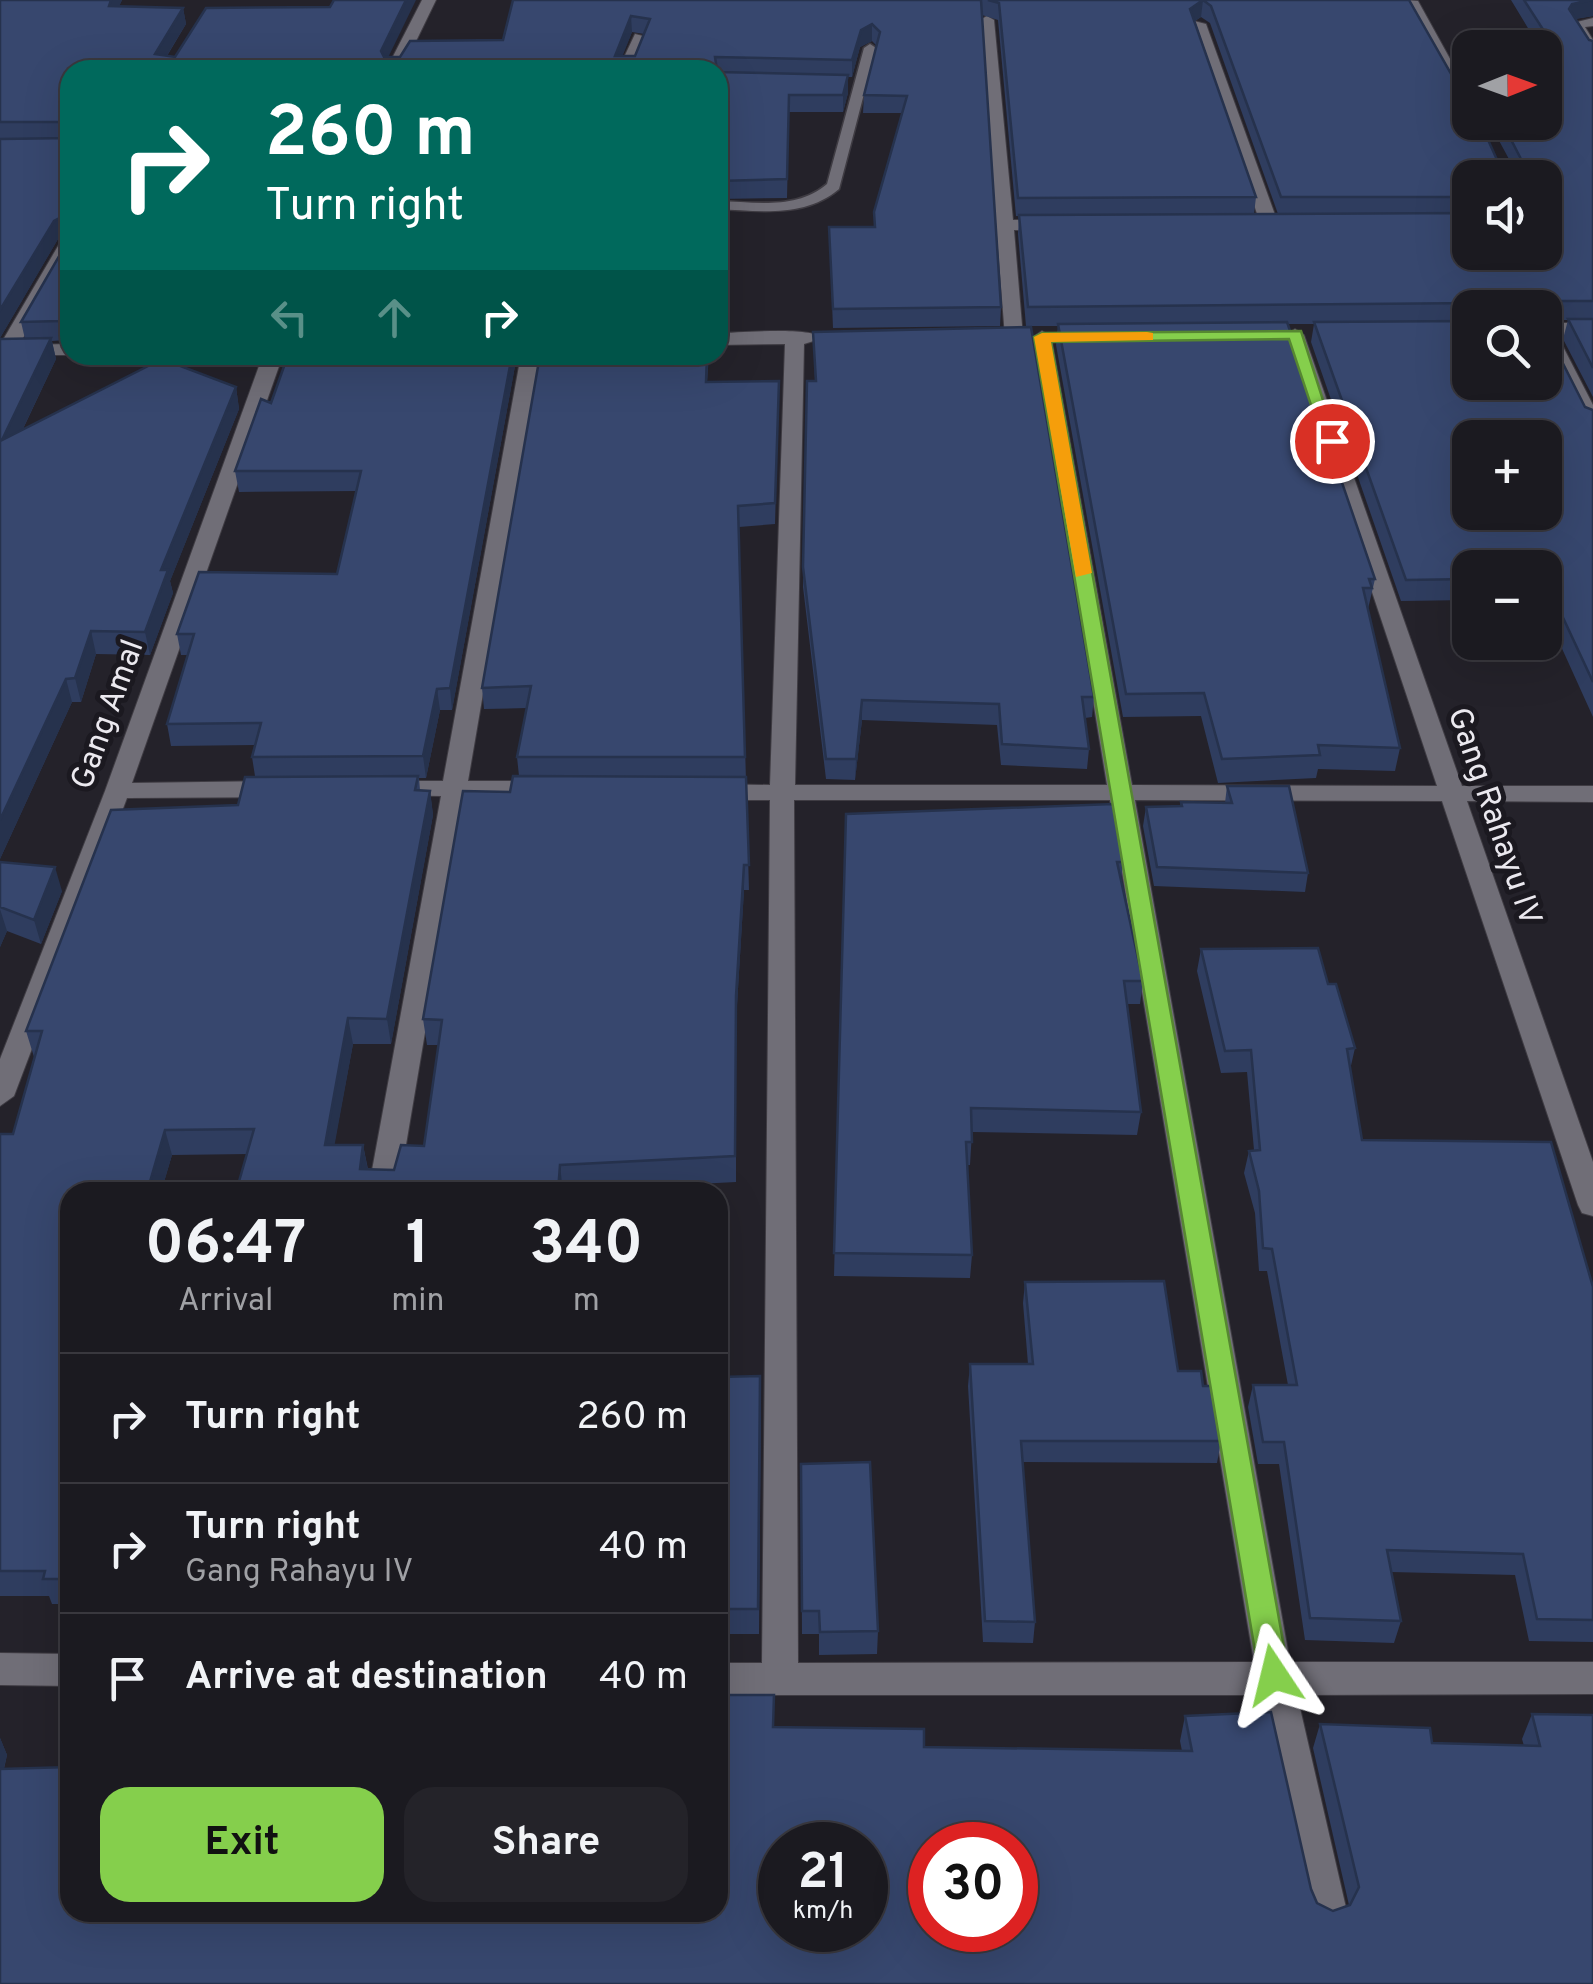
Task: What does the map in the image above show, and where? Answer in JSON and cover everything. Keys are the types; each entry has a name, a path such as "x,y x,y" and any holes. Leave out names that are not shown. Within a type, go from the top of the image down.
{"street":[{"path":"399,60 429,0"},
{"path":"1412,1 1452,75"},
{"path":"987,20 1004,225 1004,337 1052,337 1120,796 1274,1675 1328,1912"},
{"path":"1593,22 1576,24 1593,52"},
{"path":"1199,24 1269,223"},
{"path":"630,60 640,38"},
{"path":"1004,225 1080,224"},
{"path":"3,351 60,257"},
{"path":"1562,330 1593,329"},
{"name":"Gang Rahayu IV","path":"1295,335 1593,1205"},
{"path":"780,1679 782,794 795,338"},
{"path":"728,340 835,338"},
{"path":"3,351 60,350"},
{"path":"1562,364 1593,425"},
{"name":"Gang Amal","path":"0,1096 117,791 270,365"},
{"path":"385,1182 530,365"},
{"path":"117,791 296,789"},
{"path":"356,789 570,790"},
{"path":"686,792 1120,796 1593,794"},
{"path":"0,1669 60,1670"},
{"path":"728,1678 1274,1675 1593,1678"}],"lane":[{"path":"728,205 803,205 825,196 834,186 864,84 870,48"},
{"path":"846,84 864,84"}],"building":[{"path":"0,0 111,0 109,6 183,8 155,54 175,57 206,8 330,7 334,0 406,0 381,51 384,57 400,57 410,41 503,40 513,0 981,0 1001,307 833,309 829,227 875,227 874,212 907,96 864,95 880,32 872,24 861,30 852,60 60,60 60,122 0,122","holes":["631,16 650,19 635,56 615,56"]},
{"path":"988,0 1203,0 1190,9 1256,197 1018,198 999,3"},
{"path":"1203,0 1409,0 1452,75 1452,140 1488,140 1497,160 1452,160 1452,197 1281,197 1211,6"},
{"path":"1524,0 1592,0 1572,4 1569,9 1593,41 1593,301 1562,301 1562,290 1452,290 1452,303 1028,307 1019,215 1452,213 1452,270 1562,270 1562,160 1521,160 1511,140 1562,140 1562,30 1543,30"},
{"path":"728,72 848,75 843,95 789,95 787,179 728,181"},
{"path":"60,138 60,218 54,221 0,310 0,139"},
{"path":"60,255 60,321 21,322"},
{"path":"1568,319 1593,319 1593,368"},
{"path":"1452,321 1452,400 1562,400 1562,362 1585,407 1593,410 1593,682 1562,615 1562,550 1452,550 1452,579 1406,580 1314,322"},
{"path":"1287,322 1375,579 1369,579 1372,588 1363,588 1400,748 1318,745 1320,755 1222,759 1204,693 1126,694 1058,324"},
{"path":"1031,327 1094,697 1082,697 1089,749 1002,744 999,704 862,700 856,759 826,759 803,567 807,381 816,381 813,332"},
{"path":"51,338 2,440 150,365 178,365 236,387 161,570 168,570 145,632 91,631 75,678 66,679 0,820 0,339"},
{"path":"284,365 510,365 450,688 437,689 423,756 252,757 261,723 167,724 194,634 177,634 199,572 337,574 361,471 235,471 261,399 271,403"},
{"path":"538,365 707,365 706,382 779,381 775,503 738,506 745,757 517,757 531,686 482,688"},
{"path":"418,776 415,790 430,791 387,1019 348,1018 325,1145 363,1145 360,1169 394,1170 401,1145 424,1146 442,1020 423,1019 463,791 510,792 513,776 746,777 749,865 744,865 736,996 735,1156 560,1165 559,1182 239,1182 254,1129 165,1130 150,1182 60,1182 60,1579 43,1579 45,1571 0,1571 0,1134 13,1134 42,1031 26,1031 111,810 238,805 245,777"},
{"path":"1227,786 1289,786 1308,873 1157,867 1146,807 1182,806 1181,802 1232,803"},
{"path":"1113,804 1123,862 1117,862 1143,981 1124,981 1141,1112 971,1108 972,1142 966,1142 972,1255 834,1253 846,814"},
{"path":"0,862 55,867 34,920 0,907"},
{"path":"1318,948 1328,984 1336,984 1355,1048 1347,1049 1362,1140 1551,1142 1593,1287 1593,1620 1537,1619 1523,1554 1387,1550 1401,1621 1310,1618 1284,1442 1263,1442 1253,1385 1297,1385 1272,1249 1263,1248 1259,1191 1249,1151 1260,1150 1251,1050 1225,1051 1201,949"},
{"path":"1164,1281 1178,1371 1201,1371 1203,1386 1212,1386 1221,1441 1021,1441 1035,1622 985,1621 970,1364 1033,1364 1025,1282"},
{"path":"760,1376 758,1609 728,1609 728,1377"},
{"path":"870,1462 878,1631 820,1632 819,1611 802,1611 801,1464"},
{"path":"728,1695 774,1695 773,1727 924,1729 924,1747 1192,1751 1185,1716 1271,1712 1311,1889 1317,1903 1333,1911 1350,1905 1359,1887 1320,1724 1430,1728 1432,1743 1540,1746 1532,1714 1593,1715 1593,1984 0,1984 0,1769 60,1767 60,1922 728,1922"}],"slow traffic":[{"path":"1082,573 1042,337 1147,336"}],"route":[{"path":"1274,1675 1042,337 1296,335 1332,441"}]}
